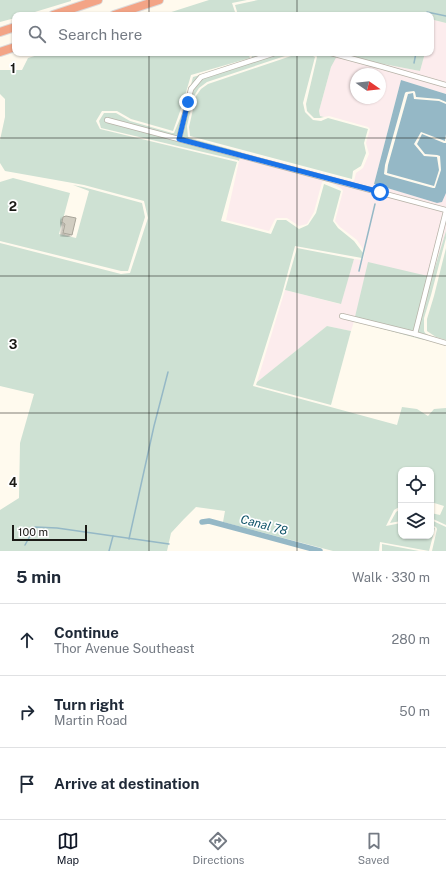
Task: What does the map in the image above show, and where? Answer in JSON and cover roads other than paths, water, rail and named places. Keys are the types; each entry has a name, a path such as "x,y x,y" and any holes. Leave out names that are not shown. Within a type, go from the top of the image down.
{"highway":[{"path":"62,12 98,0"},
{"path":"123,12 159,0"},
{"path":"0,32 12,28"},
{"path":"0,52 12,48"}],"street":[{"path":"179,139 191,89 201,77 266,56"},
{"path":"342,56 446,85"},
{"path":"107,120 446,211 415,334"},
{"path":"342,316 446,343"}],"water":[{"path":"401,80 446,94 446,102 439,99 416,97 414,91 405,93 385,165 384,174 435,188 441,170 440,156 425,154 417,144 422,134 446,143 446,193 442,202 437,203 374,184"},
{"path":"413,93 414,99 439,101 446,104 445,141 421,132 414,144 424,156 437,157 439,170 434,186 387,173 408,94"}],"waterway":[{"path":"434,13 446,16"},
{"path":"414,63 415,56"},
{"path":"359,271 375,204"},
{"path":"129,539 154,426 168,372"},
{"name":"Canal 78","path":"202,522 209,521 320,551"},
{"path":"25,545 35,527 57,528 169,544"},
{"path":"109,551 113,536"}]}
